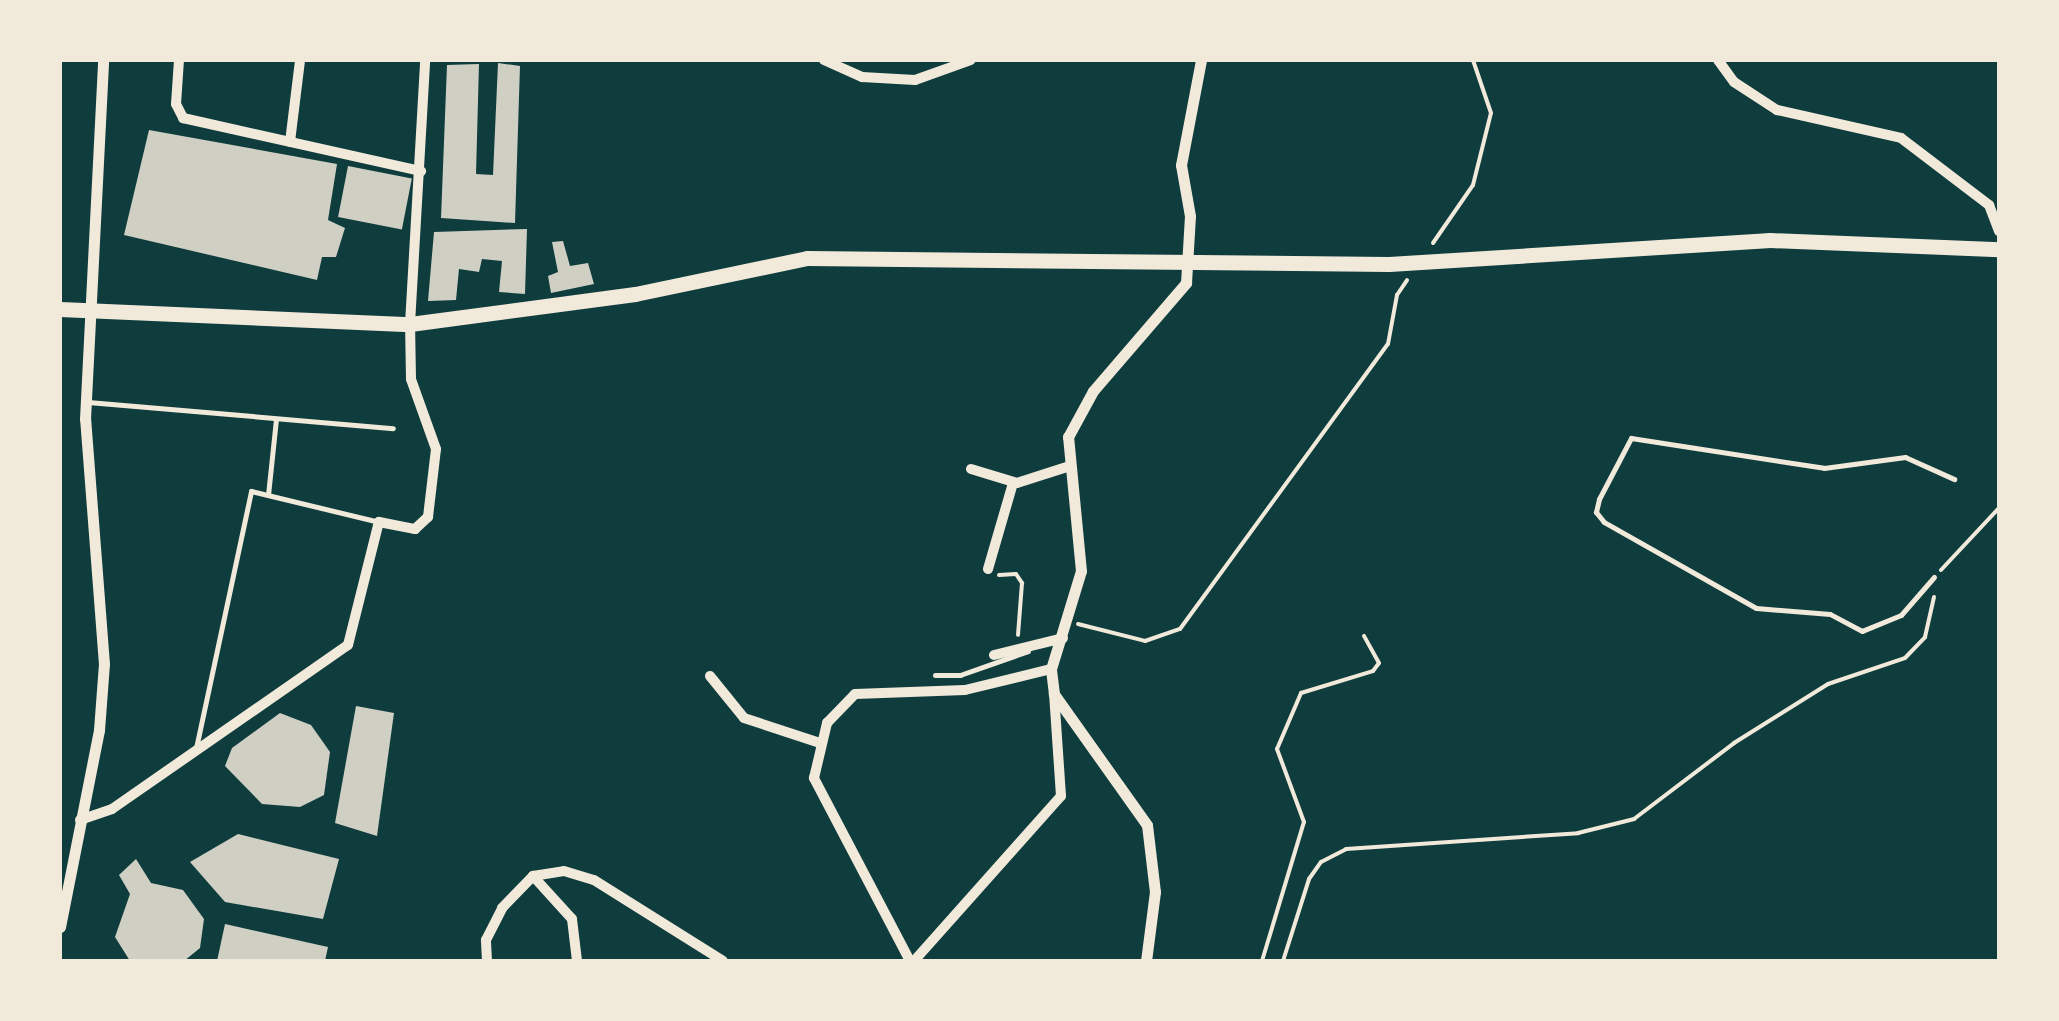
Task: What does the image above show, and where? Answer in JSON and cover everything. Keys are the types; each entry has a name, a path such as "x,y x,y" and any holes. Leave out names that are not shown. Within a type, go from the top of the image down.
{"main road":[{"path":"60,309 410,324 636,294 807,258 1389,264 1770,240 1999,248"}],"street":[{"path":"60,927 104,664 85,402 86,311 104,60"},
{"path":"180,60 176,104 184,118 421,171"},
{"path":"290,142 300,60"},
{"path":"80,820 112,809 348,645 379,522 415,529 428,517 436,449 410,379 425,60"},
{"path":"824,60 862,76 916,80 970,60"},
{"path":"1050,669 965,690 855,694 826,723 814,778 912,961 1060,796 1050,669 1069,621 1081,571 1068,437 1076,414 1186,284 1190,216 1180,165 1202,60"},
{"path":"1718,60 1762,104 1901,138 1994,201 1999,231"},
{"path":"970,469 1012,482 1070,466"},
{"path":"988,569 1012,482"},
{"path":"994,654 1062,638"},
{"path":"710,676 744,718 820,743"},
{"path":"1054,694 1147,826 1156,892 1146,961"},
{"path":"487,961 486,940 502,908 533,876 564,871 594,880 723,961"},
{"path":"533,876 572,918 578,961"}],"lane":[{"path":"85,402 393,428"},
{"path":"268,495 276,418"},
{"path":"1934,578 1901,615 1862,631 1830,614 1756,608 1604,522 1596,512 1598,498 1631,438 1824,468 1905,457 1954,479"},
{"path":"196,748 251,491 379,522"},
{"path":"935,675 975,670 1044,644"}],"path":[{"path":"1428,249 1473,185 1490,114 1474,60"},
{"path":"1069,621 1145,642 1180,629 1388,344 1397,295 1418,264"},
{"path":"1283,961 1309,879 1322,862 1346,848 1578,833 1634,819 1734,743 1828,684 1905,658 1925,637 1934,614 1934,578 1999,508"},
{"path":"988,569 1016,574 1022,583 1016,650"},
{"path":"1262,961 1304,822 1276,748 1301,692 1373,671 1379,663 1364,636"}],"building":[{"path":"498,63 520,66 515,223 441,218 447,65 479,64 476,174 493,175"},
{"path":"149,130 337,164 328,220 345,228 336,257 322,257 317,280 124,235"},
{"path":"348,166 412,178 402,229 338,217"},
{"path":"527,229 525,294 499,292 502,261 482,259 479,272 459,269 456,300 428,301 434,232"},
{"path":"563,241 570,266 588,263 594,284 551,293 548,276 558,272 552,242"},
{"path":"356,706 394,713 377,836 335,823"},
{"path":"280,713 311,725 330,752 324,795 300,807 262,804 225,766 232,748"},
{"path":"238,834 339,859 323,919 225,902 190,862"},
{"path":"136,859 151,883 183,890 204,919 200,948 184,961 130,961 115,937 130,894 119,875"},
{"path":"225,924 328,947 325,961 217,961"}]}
